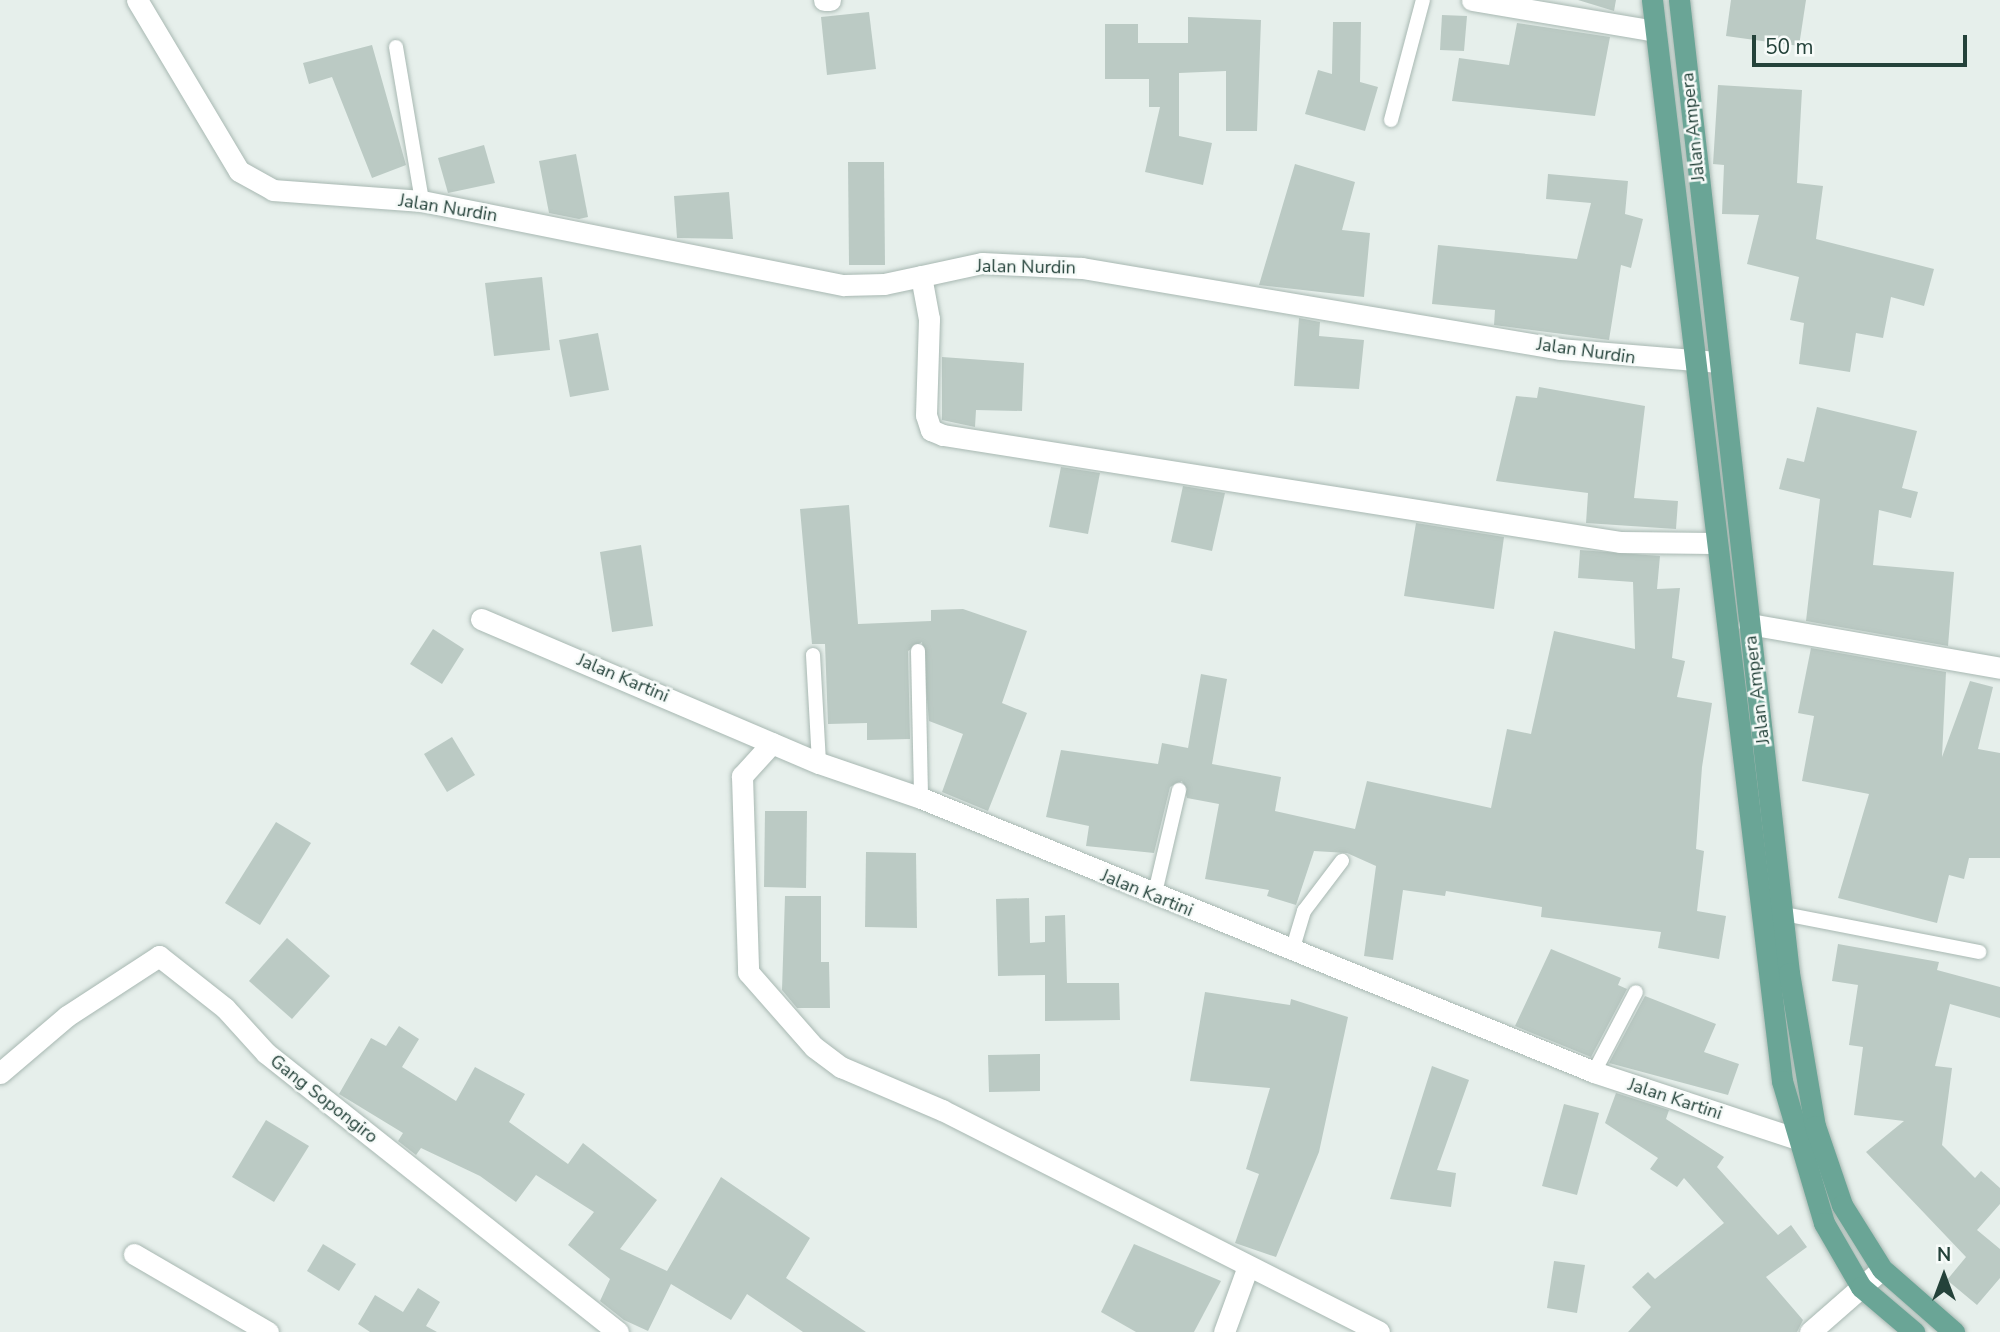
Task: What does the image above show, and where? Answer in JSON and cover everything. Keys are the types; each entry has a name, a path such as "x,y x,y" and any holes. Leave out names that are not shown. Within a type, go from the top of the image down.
{"main road":[{"name":"Jalan Ampera","path":"1652,0 1714,543 1771,1007 1794,1139 1824,1223 1861,1287 1914,1332"},
{"name":"Jalan Ampera","path":"1679,0 1718,362 1784,914 1822,1147 1842,1205 1882,1269 1954,1332"}],"street":[{"name":"Jalan Nurdin","path":"137,0 239,171 254,184 422,201 844,285 921,276 982,263 1082,268 1560,349 1718,362"},
{"path":"1472,0 1655,31"},
{"path":"921,276 929,319 926,415 931,430 943,435 1620,542 1714,543"},
{"name":"Jalan Kartini","path":"481,620 818,763 921,798 1154,897 1594,1072 1822,1147"},
{"path":"1749,624 2000,668"},
{"path":"772,743 747,766 741,787 746,958 755,984 825,1058 942,1110 1379,1332"},
{"name":"Gang Sopongiro","path":"0,1073 67,1016 159,956 225,1008 266,1053 618,1332"},
{"path":"134,1254 268,1332"},
{"path":"1224,1332 1248,1266"},
{"path":"1810,1332 1882,1269"}],"lane":[{"path":"1391,120 1423,0"},
{"path":"396,47 422,201"},
{"path":"918,652 921,798"},
{"path":"813,655 818,763"},
{"path":"1154,897 1180,790"},
{"path":"1292,951 1304,911 1342,861"},
{"path":"1784,914 1979,952"},
{"path":"1594,1072 1636,992"}],"building":[{"path":"1578,0 1616,0 1614,11"},
{"path":"1731,0 1806,0 1799,46 1726,36"},
{"path":"869,12 876,69 827,75 821,17"},
{"path":"1442,15 1467,16 1464,51 1440,50"},
{"path":"1188,17 1261,20 1257,131 1226,131 1226,71 1179,73 1179,136 1212,143 1203,185 1145,172 1160,107 1149,107 1149,79 1105,79 1105,24 1138,24 1138,43 1188,43"},
{"path":"1333,22 1361,22 1360,82 1378,87 1365,131 1305,114 1318,70 1332,74"},
{"path":"1517,23 1610,37 1595,116 1452,101 1459,58 1509,65"},
{"path":"372,45 406,165 372,178 332,77 309,84 303,63"},
{"path":"1718,85 1802,90 1797,183 1823,186 1816,239 1934,269 1924,306 1891,297 1883,338 1856,333 1850,372 1799,364 1804,323 1790,320 1799,277 1747,264 1759,215 1722,214 1724,165 1713,164"},
{"path":"484,145 495,183 448,193 438,158"},
{"path":"576,154 588,217 579,219 549,213 539,161"},
{"path":"848,162 884,162 885,265 849,265"},
{"path":"1295,164 1355,182 1342,230 1370,233 1364,297 1259,285"},
{"path":"1548,174 1628,181 1625,214 1643,219 1631,268 1621,265 1609,340 1494,325 1495,310 1432,304 1438,245 1577,259 1591,203 1546,199"},
{"path":"729,192 733,239 677,238 674,196"},
{"path":"542,277 550,350 494,356 485,283"},
{"path":"1299,318 1320,322 1319,336 1364,340 1359,389 1294,386"},
{"path":"598,333 609,390 570,397 559,340"},
{"path":"942,357 1024,363 1022,411 976,410 975,427 942,420"},
{"path":"1539,387 1645,406 1634,498 1678,501 1676,529 1586,523 1588,493 1496,481 1516,396 1537,398"},
{"path":"1817,407 1917,431 1902,488 1918,492 1911,518 1879,510 1873,565 1954,572 1948,646 1806,621 1820,499 1779,489 1787,458 1804,462"},
{"path":"1061,467 1100,473 1088,534 1049,527"},
{"path":"1183,486 1225,493 1212,551 1171,542"},
{"path":"849,505 858,624 931,621 931,610 963,609 1027,631 1002,703 1027,713 988,811 942,792 963,734 929,721 922,642 908,651 910,739 867,740 867,723 828,724 825,644 812,644 800,509"},
{"path":"1416,523 1504,537 1494,609 1404,596"},
{"path":"641,545 653,626 612,632 600,552"},
{"path":"1580,550 1660,556 1657,589 1680,588 1672,658 1685,661 1677,697 1712,703 1702,767 1696,849 1704,851 1697,911 1726,916 1719,959 1658,948 1661,932 1541,917 1542,907 1446,891 1445,896 1403,890 1393,960 1364,956 1376,866 1347,853 1314,851 1296,905 1267,896 1269,890 1205,879 1219,804 1187,798 1182,781 1170,787 1154,853 1086,846 1089,826 1046,817 1061,750 1158,764 1162,743 1188,748 1201,674 1227,679 1212,764 1281,777 1275,811 1355,829 1367,781 1491,808 1507,729 1531,734 1554,631 1635,649 1633,582 1578,578"},
{"path":"433,629 464,649 442,684 410,664"},
{"path":"1811,648 1946,672 1942,757 1970,681 1993,687 1978,749 2000,753 2000,858 1969,858 1964,879 1949,875 1937,923 1838,898 1869,794 1802,781 1814,716 1798,713"},
{"path":"452,737 475,775 447,792 424,754"},
{"path":"765,811 807,811 806,888 764,887"},
{"path":"276,822 311,843 260,925 225,903"},
{"path":"866,852 916,853 917,928 865,927"},
{"path":"785,896 821,896 821,962 829,962 830,1008 797,1008 782,990"},
{"path":"1029,898 1030,943 1045,942 1045,916 1065,915 1067,983 1119,983 1120,1020 1045,1021 1045,975 998,976 996,899"},
{"path":"287,938 330,976 292,1019 249,981"},
{"path":"1838,944 1939,962 1937,970 2000,987 2000,1018 1950,1004 1935,1066 1952,1068 1942,1145 1975,1178 1981,1171 2000,1188 2000,1204 1977,1230 2000,1249 2000,1278 1977,1305 1947,1280 1966,1257 1866,1152 1904,1121 1854,1115 1863,1047 1849,1045 1858,985 1832,981"},
{"path":"1551,949 1621,978 1618,985 1627,989 1591,1057 1515,1026"},
{"path":"1205,992 1290,1005 1291,999 1348,1017 1319,1152 1276,1257 1235,1243 1259,1174 1246,1169 1270,1088 1190,1081"},
{"path":"1645,996 1716,1024 1704,1052 1739,1064 1728,1095 1609,1063"},
{"path":"399,1026 419,1039 402,1067 456,1101 475,1067 525,1094 509,1122 568,1164 583,1143 657,1200 620,1249 667,1271 721,1177 810,1238 786,1278 866,1332 803,1332 747,1294 731,1320 671,1284 648,1331 624,1320 600,1301 610,1279 568,1245 594,1212 536,1175 516,1202 480,1176 421,1148 416,1155 398,1141 403,1133 339,1094 371,1038 386,1046"},
{"path":"1040,1054 1040,1091 989,1092 988,1055"},
{"path":"1432,1066 1469,1080 1437,1170 1456,1173 1451,1207 1390,1199"},
{"path":"1616,1093 1669,1110 1666,1119 1724,1157 1717,1167 1778,1235 1791,1225 1807,1247 1766,1277 1803,1320 1797,1332 1628,1332 1651,1307 1632,1287 1648,1272 1655,1279 1724,1223 1684,1178 1677,1187 1650,1169 1658,1158 1605,1123"},
{"path":"1564,1104 1599,1113 1577,1195 1542,1186"},
{"path":"266,1120 309,1146 274,1202 232,1177"},
{"path":"323,1244 356,1264 339,1291 307,1271"},
{"path":"1134,1244 1221,1281 1194,1332 1136,1332 1101,1312"},
{"path":"1554,1261 1585,1265 1577,1313 1547,1308"},
{"path":"418,1288 440,1302 426,1326 437,1332 370,1332 358,1324 375,1295 403,1312"}]}
